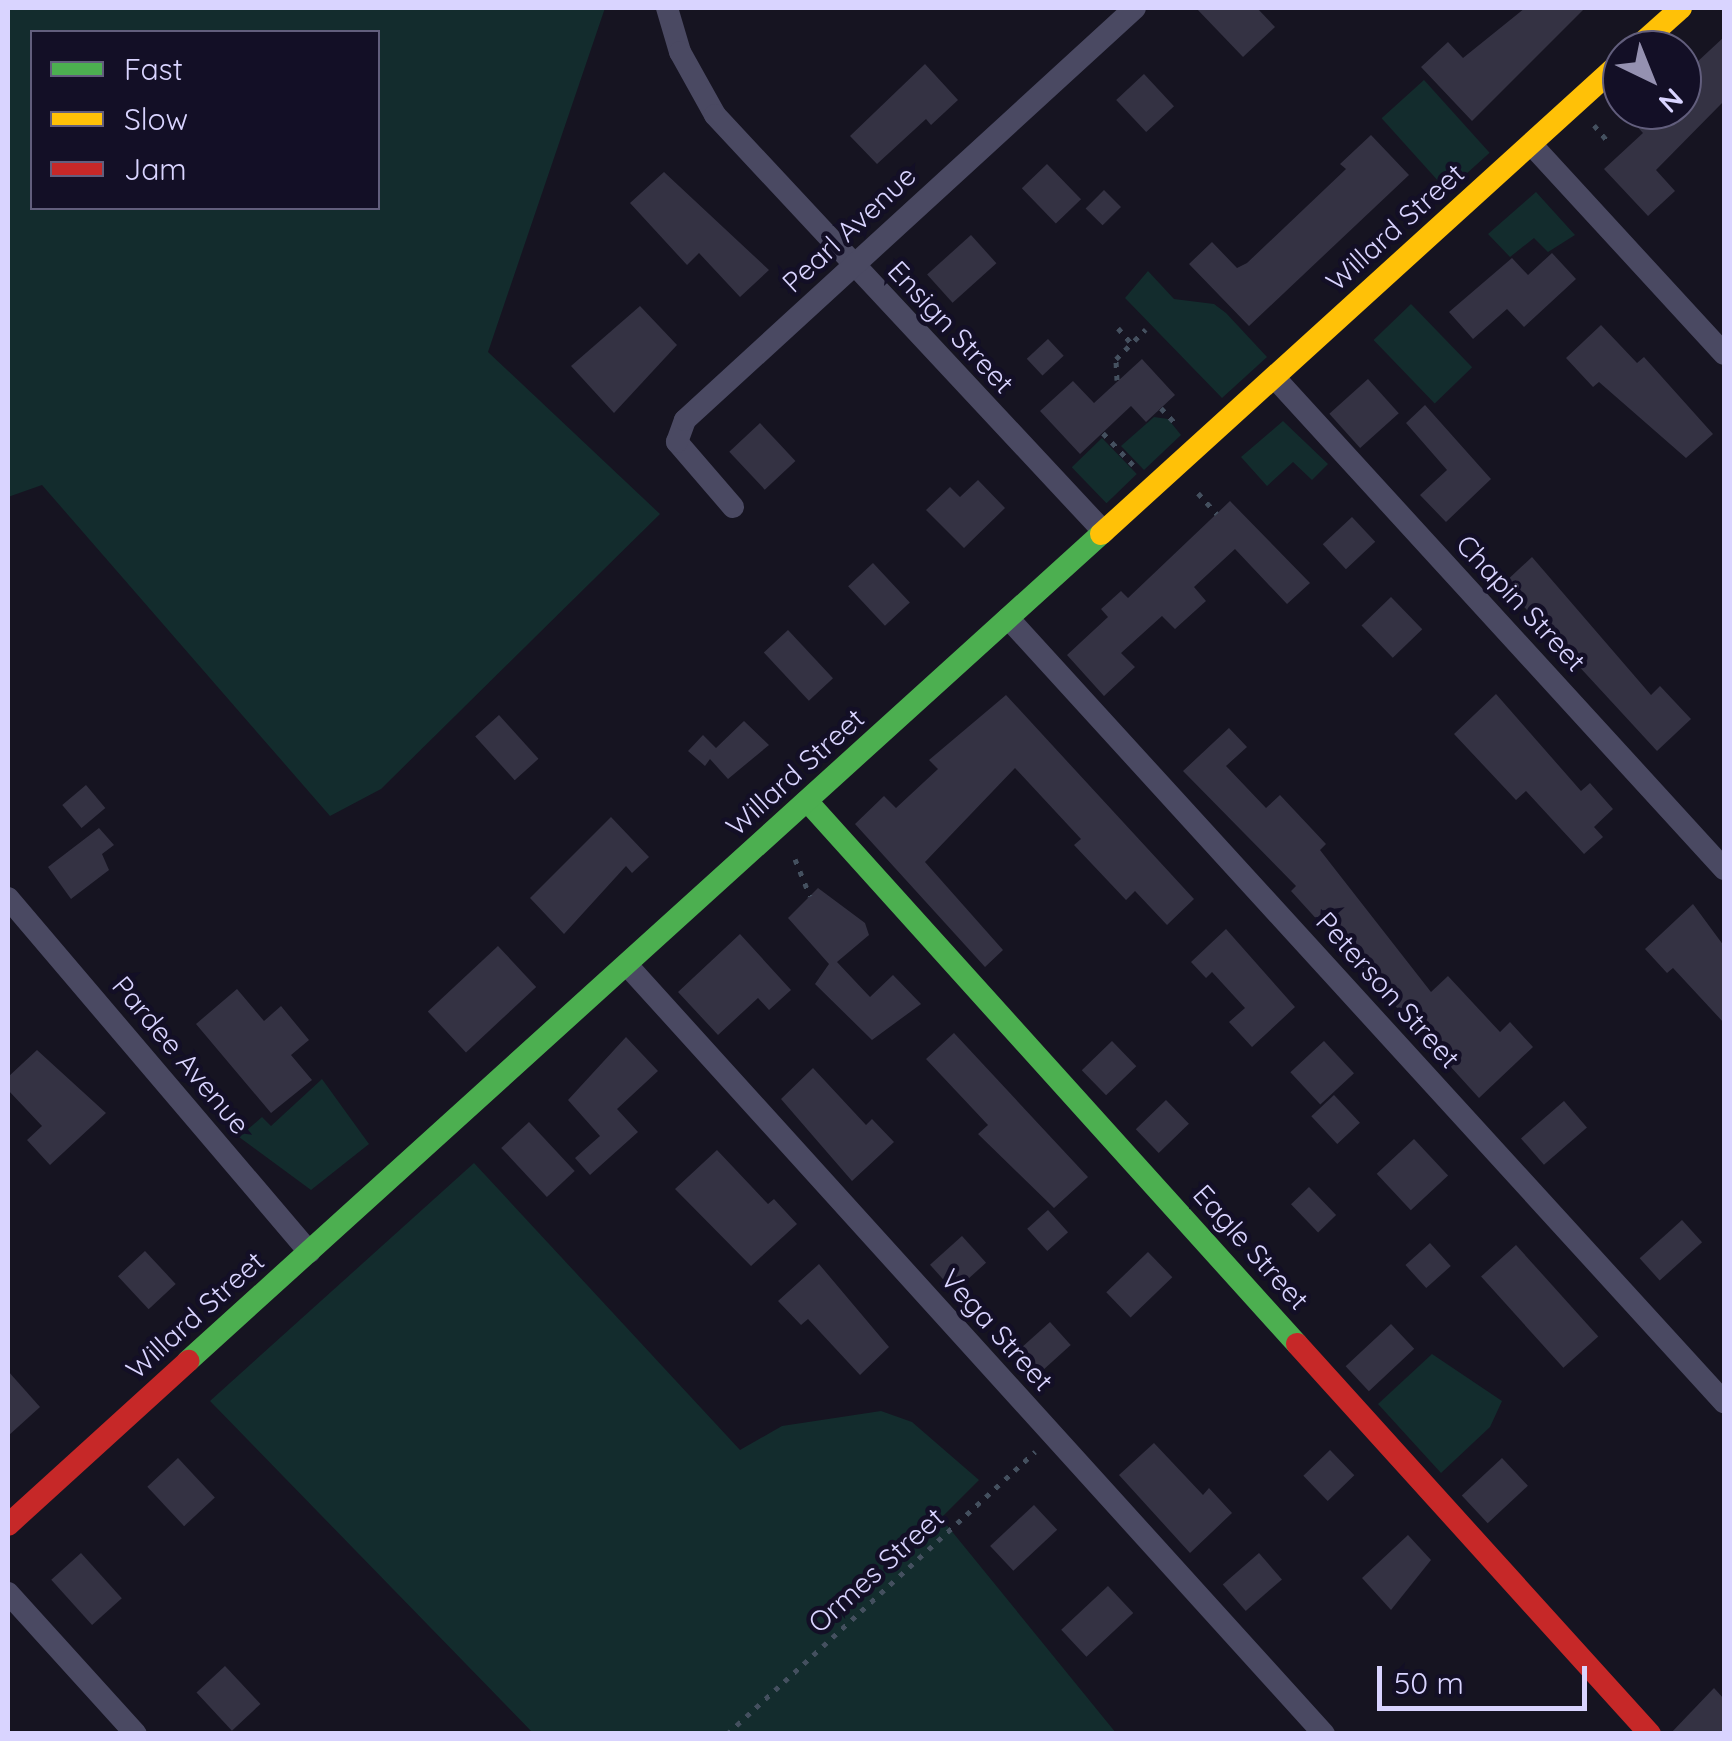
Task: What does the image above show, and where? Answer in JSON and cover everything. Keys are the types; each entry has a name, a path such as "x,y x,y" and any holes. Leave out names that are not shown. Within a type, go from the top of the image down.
{"street":[{"name":"Ensign Street","path":"667,8 680,52 715,115 1104,532"},
{"name":"Pearl Avenue","path":"732,507 677,442 678,432 852,266 1135,8"},
{"path":"1656,30 1681,8"},
{"name":"Willard Street","path":"8,1524 1602,79"},
{"path":"1532,144 1724,354"},
{"name":"Chapin Street","path":"1274,377 1724,869"},
{"name":"Peterson Street","path":"1008,618 1724,1402"},
{"name":"Eagle Street","path":"807,801 1650,1734"},
{"name":"Pardee Avenue","path":"8,898 310,1252"},
{"name":"Vega Street","path":"628,965 1324,1734"},
{"path":"8,1593 136,1734"}],"path":[{"path":"1594,125 1610,144"},
{"path":"1118,328 1132,343"},
{"path":"1116,380 1116,359 1146,329"},
{"path":"1102,433 1142,474"},
{"path":"1198,493 1217,514"},
{"path":"795,859 800,885 810,896"},
{"name":"Ormes Street","path":"726,1734 1052,1436"}],"green space":[{"path":"8,8 605,8 488,352 660,514 381,789 330,816 42,485 8,497"},
{"path":"1424,80 1490,153 1447,191 1382,118"},
{"path":"1536,192 1575,235 1548,252 1534,238 1510,257 1488,234"},
{"path":"1148,271 1174,299 1214,304 1267,357 1222,398 1125,298"},
{"path":"1411,304 1472,367 1435,403 1374,340"},
{"path":"1154,417 1168,419 1181,435 1144,470 1121,446"},
{"path":"1283,421 1328,464 1312,480 1293,462 1267,486 1241,457"},
{"path":"1102,438 1137,474 1107,503 1072,467"},
{"path":"322,1079 369,1144 311,1190 239,1137 262,1117 271,1126"},
{"path":"474,1163 740,1450 782,1426 881,1411 912,1422 979,1480 941,1518 1116,1733 533,1733 210,1401"},
{"path":"1432,1354 1502,1401 1490,1427 1441,1473 1378,1404"}],"building":[{"path":"1196,8 1257,8 1275,27 1243,57"},
{"path":"1525,8 1585,8 1472,121 1421,67 1448,42 1463,58"},
{"path":"1724,37 1724,101 1702,123 1702,57"},
{"path":"925,64 958,100 931,125 926,119 877,164 850,136"},
{"path":"1144,74 1174,106 1146,132 1116,100"},
{"path":"1640,130 1695,130 1656,170 1675,191 1648,216 1604,169 1643,133"},
{"path":"1371,135 1409,175 1249,326 1189,264 1212,242 1237,268 1247,263 1346,169 1340,164"},
{"path":"1047,164 1081,199 1056,224 1022,188"},
{"path":"664,172 769,270 740,297 699,253 687,265 630,203"},
{"path":"1104,190 1121,207 1103,225 1086,208"},
{"path":"971,235 996,263 953,303 927,274"},
{"path":"1552,253 1576,279 1524,327 1507,309 1473,339 1449,312 1512,258 1528,275"},
{"path":"640,306 677,345 614,413 571,366"},
{"path":"1601,325 1637,363 1644,357 1713,434 1686,458 1599,382 1593,387 1566,358"},
{"path":"1048,339 1064,356 1042,376 1027,359"},
{"path":"1142,359 1175,395 1146,422 1131,406 1080,454 1040,411 1073,381 1094,403"},
{"path":"1368,379 1399,413 1360,448 1329,414"},
{"path":"1425,405 1491,479 1446,522 1420,495 1447,470 1406,423"},
{"path":"760,423 795,461 765,490 729,452"},
{"path":"978,480 1005,508 964,548 926,510 950,487 960,497"},
{"path":"1230,501 1310,583 1287,604 1235,549 1194,587 1206,601 1175,629 1162,616 1121,653 1135,667 1104,696 1067,655 1108,617 1101,609 1121,591 1128,598"},
{"path":"1352,517 1375,542 1346,569 1323,544"},
{"path":"1532,557 1651,695 1660,686 1691,719 1657,751 1503,584"},
{"path":"873,563 910,602 885,626 848,586"},
{"path":"1391,597 1422,629 1393,658 1362,625"},
{"path":"788,630 833,678 809,701 764,653"},
{"path":"1496,694 1581,791 1590,783 1613,809 1594,827 1603,837 1584,854 1526,791 1516,800 1454,734"},
{"path":"1006,695 1194,899 1167,925 1135,891 1126,900 1074,845 1081,839 1015,768 925,862 1003,950 985,967 855,824 884,796 896,808 938,769 929,760"},
{"path":"499,715 538,759 515,780 475,736"},
{"path":"744,721 769,745 728,779 710,759 705,766 688,751 703,735 716,748"},
{"path":"1229,728 1247,747 1226,766 1266,808 1280,795 1326,844 1320,850 1431,992 1448,976 1500,1032 1510,1022 1533,1047 1479,1098 1291,891 1296,886 1183,771"},
{"path":"86,785 105,808 82,828 62,805"},
{"path":"611,817 649,857 632,873 626,866 564,934 530,898"},
{"path":"99,828 114,845 102,854 109,870 71,899 48,867"},
{"path":"818,888 865,923 869,935 837,962 870,997 893,975 921,1004 872,1040 815,984 829,964 788,918"},
{"path":"1693,904 1724,946 1724,1023 1673,968 1667,973 1645,949"},
{"path":"1226,929 1295,1007 1252,1047 1229,1022 1245,1008 1212,972 1206,978 1191,962"},
{"path":"740,934 791,990 769,1010 758,998 718,1035 678,992"},
{"path":"498,946 536,987 466,1052 428,1011"},
{"path":"237,989 264,1021 281,1006 309,1040 291,1055 312,1080 271,1113 196,1024"},
{"path":"954,1033 1088,1177 1054,1208 978,1134 988,1125 926,1059"},
{"path":"626,1037 658,1071 617,1109 638,1132 590,1175 575,1158 600,1136 568,1100"},
{"path":"1112,1041 1136,1066 1106,1095 1082,1070"},
{"path":"1324,1041 1354,1073 1320,1105 1290,1072"},
{"path":"37,1050 106,1113 50,1165 27,1140 42,1126 8,1090 8,1077"},
{"path":"813,1068 866,1125 872,1119 894,1142 852,1181 781,1099"},
{"path":"1334,1095 1360,1123 1337,1144 1311,1116"},
{"path":"1166,1100 1189,1124 1159,1153 1136,1129"},
{"path":"1564,1101 1587,1127 1544,1165 1521,1138"},
{"path":"529,1122 575,1171 547,1197 501,1148"},
{"path":"1414,1139 1448,1176 1411,1210 1377,1174"},
{"path":"717,1150 768,1204 774,1199 797,1224 751,1266 675,1189"},
{"path":"1309,1187 1336,1215 1318,1232 1291,1204"},
{"path":"1048,1210 1068,1232 1047,1251 1027,1229"},
{"path":"1682,1220 1702,1242 1660,1280 1640,1258"},
{"path":"962,1236 986,1263 954,1292 930,1265"},
{"path":"1430,1243 1451,1266 1426,1288 1405,1265"},
{"path":"1516,1245 1598,1336 1563,1368 1481,1276"},
{"path":"145,1251 176,1284 149,1309 118,1276"},
{"path":"1148,1252 1172,1277 1131,1317 1106,1292"},
{"path":"819,1264 889,1347 860,1375 808,1319 801,1325 778,1301"},
{"path":"1050,1322 1071,1345 1035,1377 1014,1354"},
{"path":"1391,1324 1414,1349 1369,1391 1346,1366"},
{"path":"8,1371 40,1407 8,1436"},
{"path":"1154,1443 1203,1495 1209,1488 1232,1513 1190,1553 1119,1475"},
{"path":"1330,1450 1354,1475 1328,1501 1303,1476"},
{"path":"178,1458 215,1497 184,1526 147,1487"},
{"path":"1502,1458 1528,1486 1488,1523 1462,1496"},
{"path":"1034,1505 1057,1530 1013,1571 990,1546"},
{"path":"1408,1535 1431,1560 1391,1610 1362,1578"},
{"path":"81,1553 122,1598 92,1625 51,1580"},
{"path":"1259,1553 1282,1579 1246,1611 1223,1584"},
{"path":"1108,1586 1133,1613 1086,1657 1061,1630"},
{"path":"225,1666 260,1704 232,1731 196,1693"},
{"path":"1714,1688 1724,1699 1724,1734 1670,1734"}],"traffic: fast":[{"path":"188,1361 1101,534"},
{"path":"807,801 1297,1344"}],"traffic: slow":[{"path":"1656,30 1681,8"},
{"path":"1101,534 1602,79"}],"traffic: jam":[{"path":"1297,1344 1650,1734"},
{"path":"8,1525 188,1361"}]}
